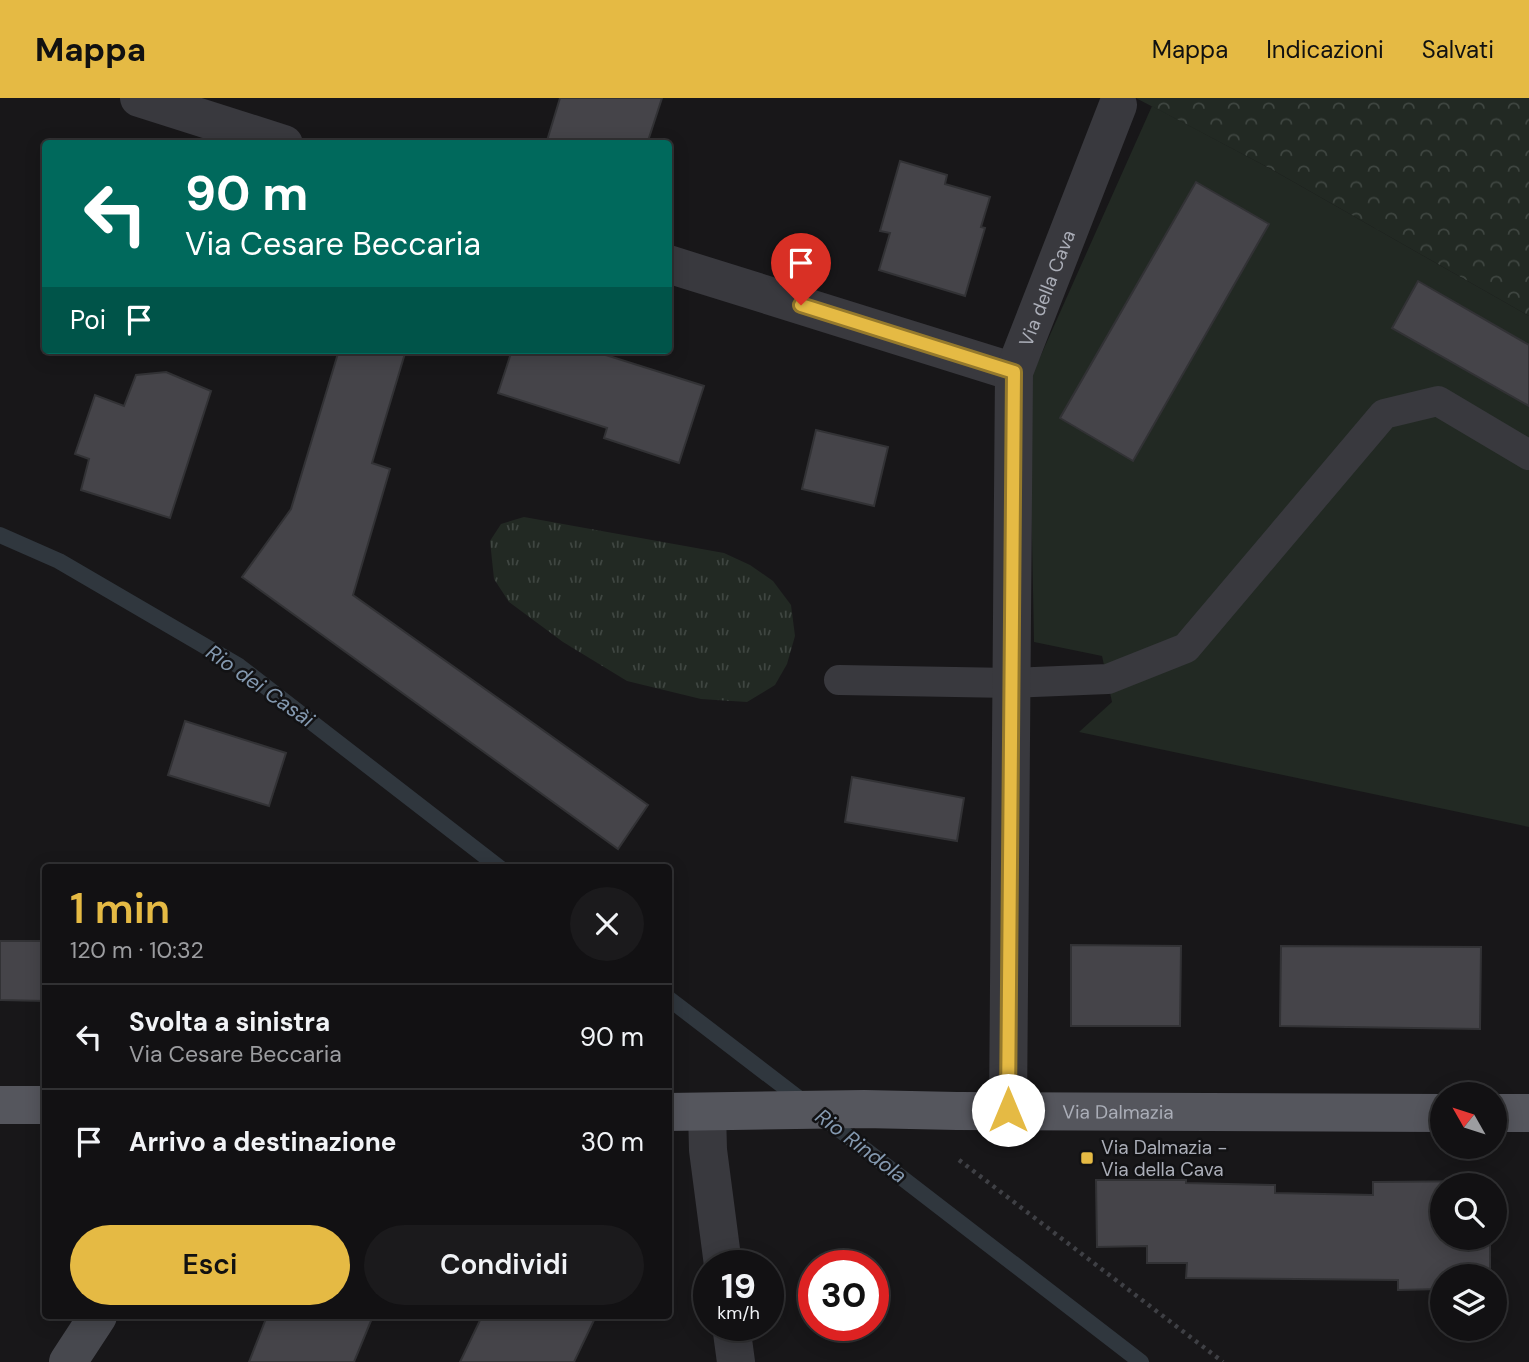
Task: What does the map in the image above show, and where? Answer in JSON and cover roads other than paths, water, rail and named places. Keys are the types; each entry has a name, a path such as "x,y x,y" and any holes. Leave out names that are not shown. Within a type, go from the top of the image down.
{"main road":[{"path":"0,1105 42,1106"},
{"name":"Via Dalmazia","path":"672,1112 864,1109 1430,1113"},
{"path":"1507,1113 1529,1113"},
{"path":"68,1362 78,1319"},
{"path":"68,1362 96,1319"}],"street":[{"path":"139,98 271,140"},
{"name":"Via della Cava","path":"1008,1110 1014,372 1118,105"},
{"path":"672,265 1014,372"},
{"path":"707,1112 708,1150 721,1250"},
{"path":"734,1341 736,1362"}],"lane":[{"path":"839,680 1012,683 1108,679 1186,648 1384,414 1438,401 1529,455"}],"waterway":[{"name":"Rio dei Casài","path":"0,535 59,561 239,666 495,864"},
{"name":"Rio Rindola","path":"672,1001 805,1103"},
{"name":"Rio Rindola","path":"823,1117 1141,1362"}],"place":[{"name":"Via Dalmazia - Via della Cava","path":"1087,1158"}]}
